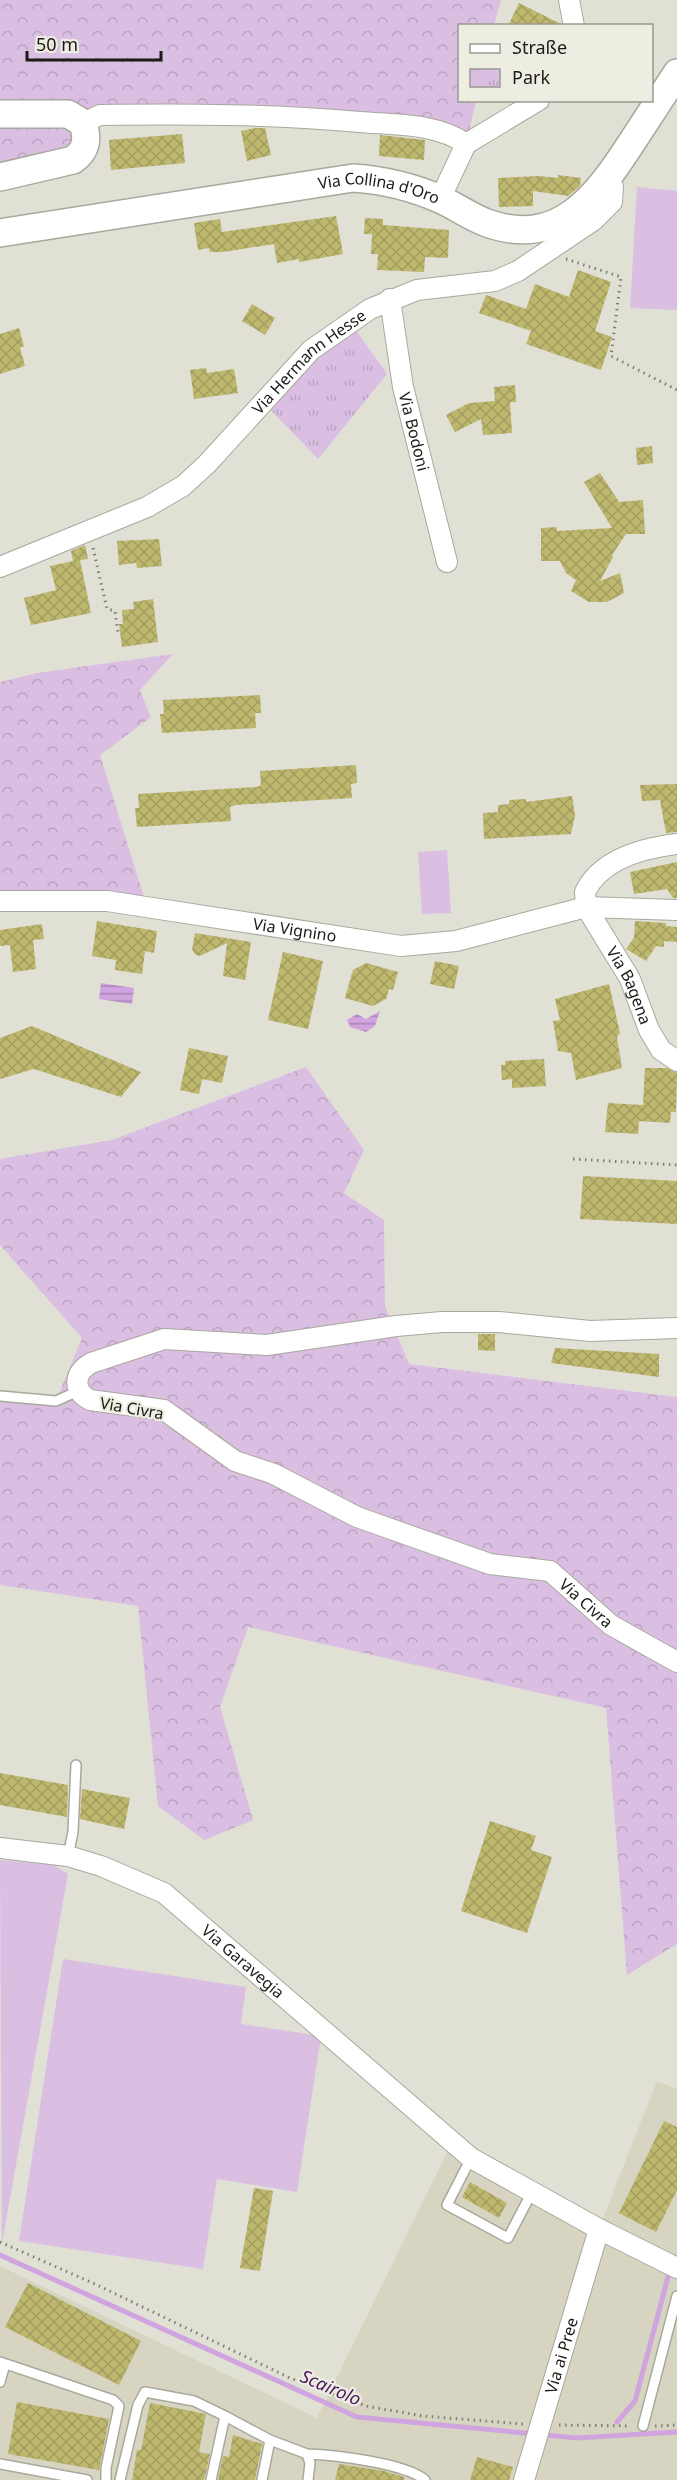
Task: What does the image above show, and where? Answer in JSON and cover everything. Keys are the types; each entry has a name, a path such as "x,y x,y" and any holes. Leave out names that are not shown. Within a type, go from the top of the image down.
{"street":[{"path":"569,0 574,24"},
{"name":"Via Collina d'Oro","path":"0,233 353,178 391,182 440,199 485,222 526,231 556,224 583,207 607,180 677,73"},
{"path":"440,199 466,144 536,102"},
{"path":"83,123 100,115 225,113 291,116 422,127 458,138 466,144"},
{"path":"0,114 68,114 83,123 87,134 86,145 81,154 73,160 0,177"},
{"name":"Via Hermann Hesse","path":"0,567 88,529 147,507 183,486 207,464 311,350 370,309 390,299 417,290 495,281 518,271 594,220 612,202 613,187 607,180"},
{"name":"Via Bodoni","path":"390,299 403,387 447,562"},
{"path":"586,907 588,886 613,864 646,848 677,844"},
{"name":"Via Vignino","path":"0,901 107,901 401,946 456,941 586,907 677,910"},
{"name":"Via Bagena","path":"586,907 630,979 657,1044 677,1060"},
{"name":"Via Civra","path":"677,1328 590,1331 499,1322 442,1322 396,1326 267,1345 164,1339 108,1356 82,1368 77,1377 78,1391 90,1400 106,1404 164,1410 235,1461 274,1474 357,1517 490,1564 550,1571 610,1625 677,1662"},
{"name":"Via Garavegia","path":"0,1848 68,1856 101,1866 165,1893 471,2158"},
{"path":"471,2158 599,2229 677,2268"},
{"name":"Via ai Pree","path":"524,2478 538,2425 599,2229"}],"lane":[{"path":"0,1396 56,1401 78,1391"},
{"path":"68,1856 73,1832 76,1765"},
{"path":"471,2158 447,2205 507,2238 532,2192"},
{"path":"643,2426 677,2296"},
{"path":"0,2382 2,2363 113,2400 119,2406 106,2468 106,2480"},
{"path":"120,2480 138,2405 145,2392 194,2401 270,2440 307,2454 337,2455 401,2469 419,2475 425,2480"},
{"path":"211,2480 225,2416"},
{"path":"262,2480 270,2440"},
{"path":"307,2454 310,2463 308,2480"},
{"path":"0,2464 87,2480"}],"path":[{"path":"544,252 621,277 611,356 677,390"},
{"path":"88,529 107,609 115,611 118,633"},
{"path":"573,1160 677,1165"},
{"path":"0,2242 290,2378 366,2406 423,2416 538,2425 677,2425"}],"shaded area":[{"path":"101,983 134,988 132,1004 99,999"},
{"path":"380,1011 375,1026 366,1032 350,1027 347,1020 357,1014 366,1019"},
{"path":"657,2081 677,2089 677,2480 0,2480 0,2266 317,2418 452,2142 599,2228"}],"green space":[{"path":"0,0 501,0 494,24 458,24 458,102 476,102 466,144 422,127 100,115 86,145 0,177"},
{"path":"637,187 677,191 677,310 630,308"},
{"path":"350,322 387,374 318,459 263,402"},
{"path":"173,654 140,690 151,717 100,755 147,907 0,901 0,682 37,673"},
{"path":"447,850 451,913 422,914 418,852"},
{"path":"306,1067 364,1150 344,1193 384,1220 385,1306 409,1364 677,1397 677,1944 627,1975 606,1708 248,1627 220,1707 253,1820 204,1840 158,1806 138,1606 0,1585 0,1396 56,1401 82,1338 0,1245 0,1159 112,1140"},
{"path":"0,1860 54,1865 68,1874 2,2243"},
{"path":"63,1959 246,1987 241,2024 321,2036 297,2192 217,2179 203,2269 19,2241"}],"building":[{"path":"519,3 561,24 509,24"},
{"path":"265,128 271,155 247,161 241,131"},
{"path":"182,134 185,163 111,170 109,140"},
{"path":"380,135 425,140 424,160 379,156"},
{"path":"558,175 581,178 580,186 568,196 533,191 533,206 499,207 498,178 539,176 558,178"},
{"path":"336,216 343,254 299,262 299,259 277,263 274,244 223,252 210,252 209,248 198,250 194,223 220,219 222,232"},
{"path":"365,218 383,219 383,225 449,230 448,258 425,257 424,272 377,270 378,254 371,254 372,234 364,234"},
{"path":"578,270 611,282 595,331 612,337 601,370 526,344 531,331 479,313 486,295 526,309 535,284 569,297"},
{"path":"252,304 275,318 265,335 242,321"},
{"path":"19,328 24,346 20,348 25,366 0,374 0,334"},
{"path":"206,368 207,373 234,369 238,393 194,399 190,370"},
{"path":"515,385 516,402 510,402 512,433 483,435 481,419 455,432 446,415 469,403 495,401 494,387"},
{"path":"652,446 653,463 637,465 636,448"},
{"path":"600,473 619,502 643,500 645,534 626,534 612,555 600,581 620,573 624,593 607,602 589,602 571,591 576,580 566,573 560,561 541,561 541,528 557,527 557,531 612,528 584,482"},
{"path":"159,539 162,566 137,568 136,563 119,565 117,541"},
{"path":"85,545 88,559 80,560 91,613 31,625 24,598 56,590 50,566 73,561 71,551"},
{"path":"153,599 158,642 122,647 119,624 123,624 122,610 134,609 133,602"},
{"path":"260,695 261,713 255,713 256,728 162,733 160,714 164,714 163,700"},
{"path":"356,765 357,783 351,784 352,798 236,805 230,807 231,821 137,827 135,808 139,808 138,794 257,787 261,785 260,771"},
{"path":"677,784 677,832 666,833 660,800 642,801 640,785"},
{"path":"572,796 575,815 571,834 484,839 483,813 498,812 498,805 509,804 509,800 526,799 526,802"},
{"path":"677,862 677,898 673,898 667,889 634,894 630,872"},
{"path":"97,921 157,931 154,953 145,951 142,974 115,970 116,960 92,956"},
{"path":"635,921 666,923 666,926 677,927 677,942 664,941 664,947 656,946 646,961 626,949 634,938"},
{"path":"42,924 44,939 33,940 36,969 13,972 10,945 0,946 0,930"},
{"path":"195,933 251,942 245,980 223,976 227,943 200,956 196,955 192,950"},
{"path":"283,952 323,961 308,1029 268,1020"},
{"path":"435,961 459,966 454,989 430,984"},
{"path":"366,963 398,972 393,990 389,989 386,999 373,1006 345,998 353,970"},
{"path":"609,984 620,1033 617,1037 622,1068 576,1080 571,1053 558,1051 553,1021 560,1020 555,999"},
{"path":"32,1026 141,1072 121,1097 34,1069 0,1079 0,1038"},
{"path":"189,1048 228,1056 222,1083 202,1079 199,1094 180,1090"},
{"path":"544,1059 546,1086 512,1088 512,1079 502,1080 501,1065 505,1065 505,1061"},
{"path":"645,1068 667,1068 677,1073 676,1112 671,1112 670,1123 639,1121 638,1134 605,1132 608,1103 643,1105"},
{"path":"583,1176 677,1181 677,1224 580,1219"},
{"path":"478,1334 495,1334 495,1351 478,1350"},
{"path":"555,1348 659,1354 659,1377 551,1363"},
{"path":"0,1773 68,1785 67,1817 0,1805"},
{"path":"82,1789 130,1798 124,1829 80,1819"},
{"path":"490,1821 536,1836 531,1850 552,1857 527,1933 461,1911"},
{"path":"664,2121 677,2127 677,2190 656,2232 619,2213"},
{"path":"470,2182 507,2203 499,2218 462,2197"},
{"path":"254,2188 273,2191 260,2271 240,2268"},
{"path":"28,2283 141,2341 119,2385 5,2327"},
{"path":"17,2402 109,2419 99,2470 8,2454"},
{"path":"150,2403 206,2414 199,2452 210,2454 204,2480 132,2480 137,2450 141,2450"},
{"path":"233,2435 262,2444 255,2480 218,2480 223,2456 229,2457"},
{"path":"477,2457 513,2467 509,2480 470,2480"},
{"path":"339,2464 384,2471 404,2477 404,2480 335,2480"}],"waterway":[{"name":"Scairolo","path":"0,2255 357,2417 577,2438 677,2432"},
{"path":"617,2422 635,2401 668,2277"}]}
